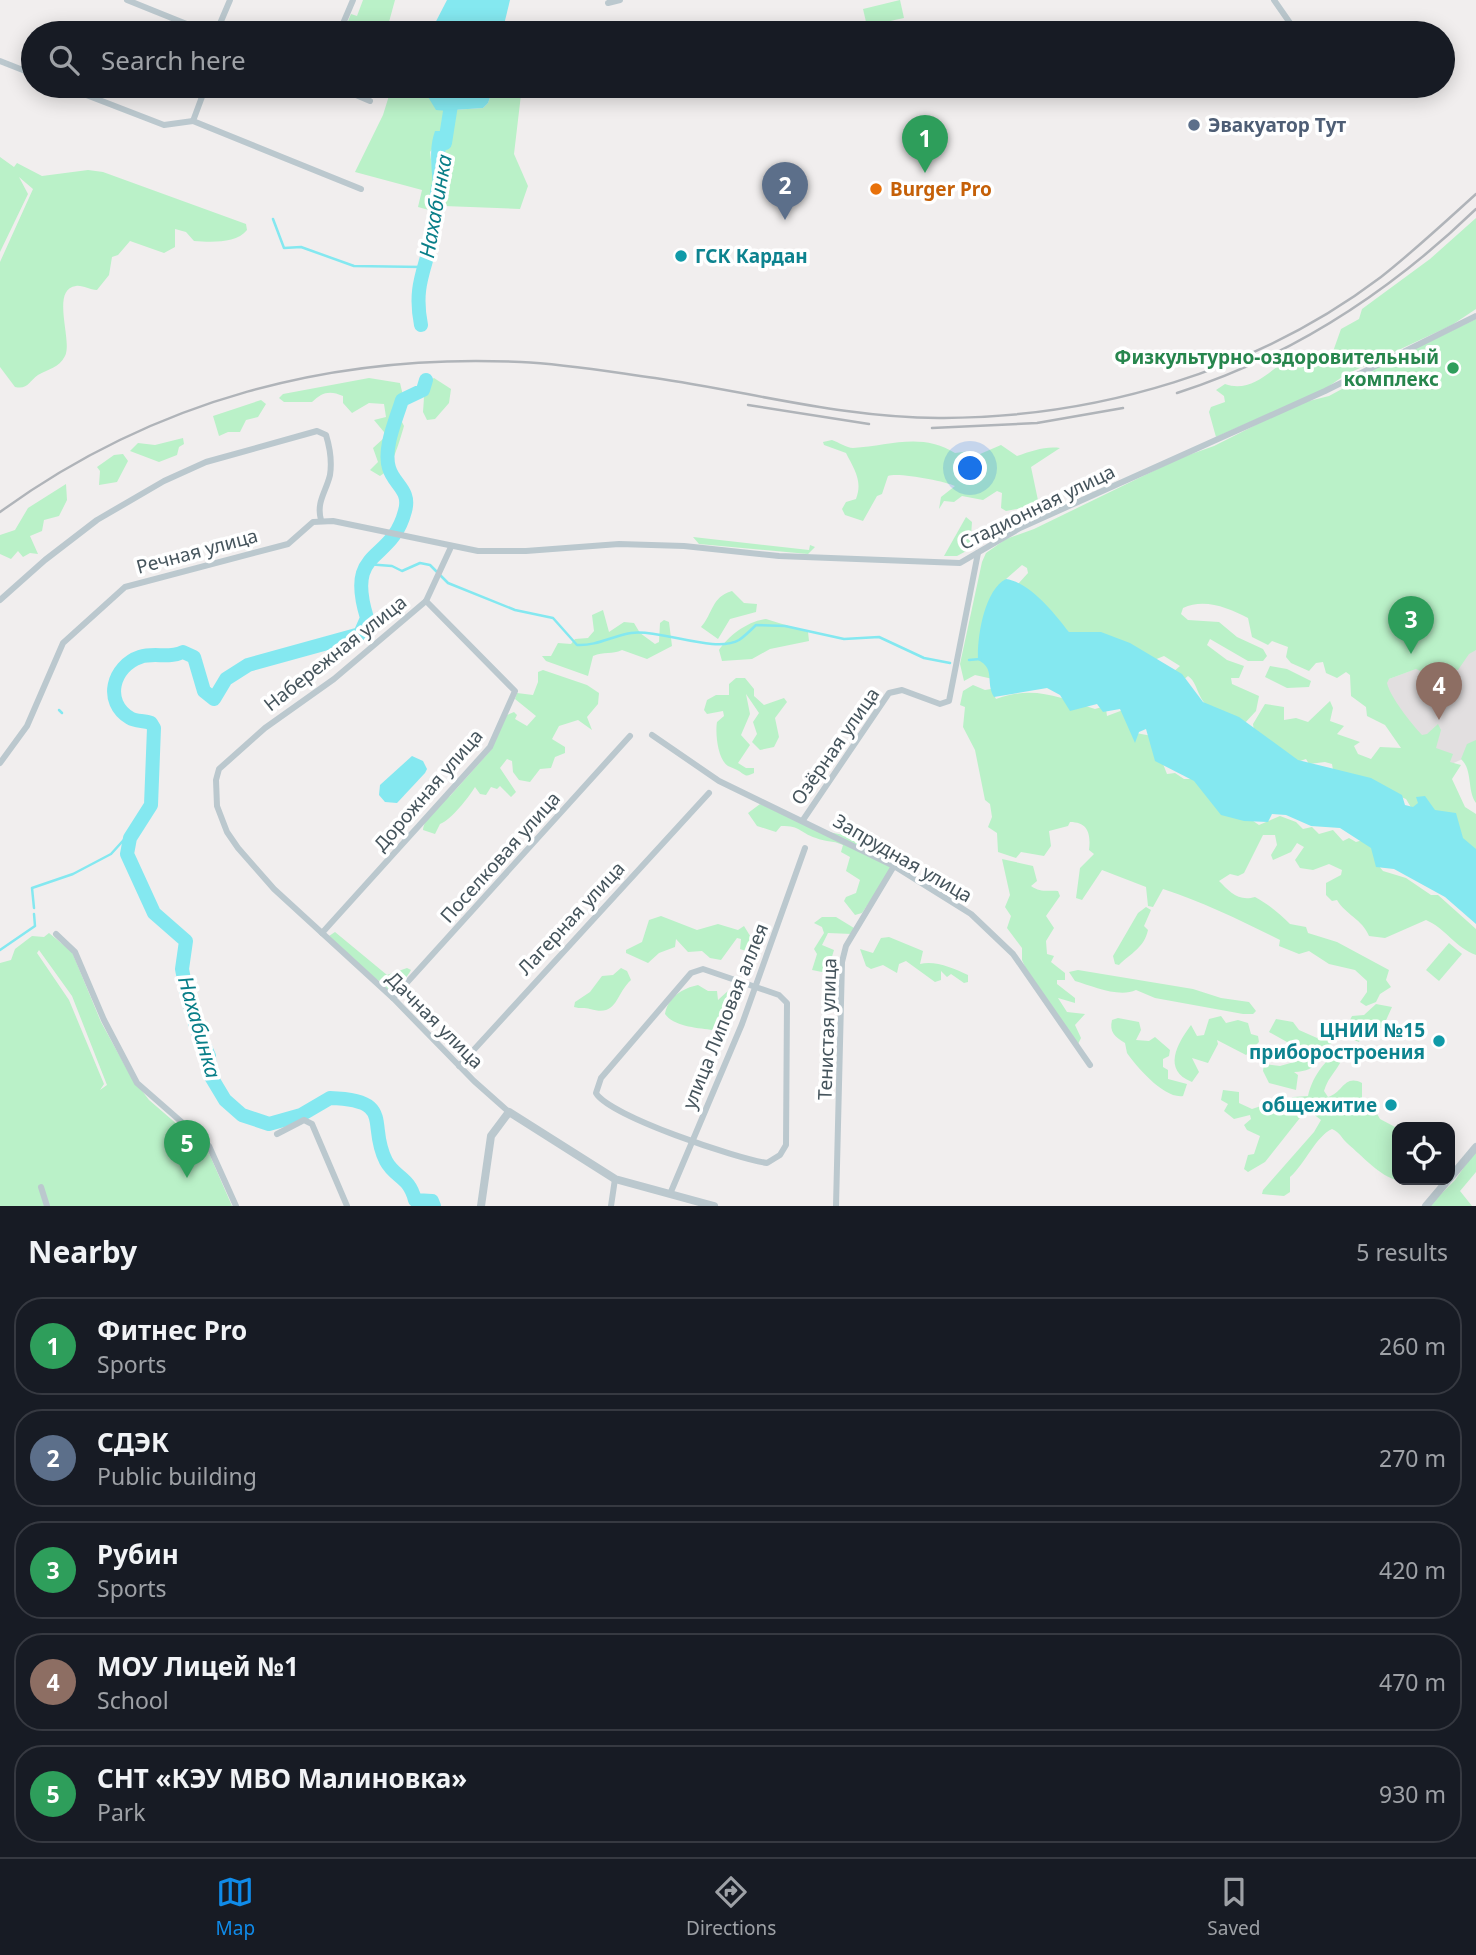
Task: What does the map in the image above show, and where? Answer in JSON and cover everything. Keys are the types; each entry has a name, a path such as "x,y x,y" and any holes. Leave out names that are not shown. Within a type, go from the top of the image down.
{"street":[{"path":"127,0 179,21"},
{"path":"221,21 230,0"},
{"path":"344,21 353,0"},
{"path":"608,3 620,0"},
{"path":"1274,0 1289,21"},
{"path":"0,61 21,69"},
{"path":"94,98 164,125 193,121 360,189"},
{"path":"193,121 201,98"},
{"path":"363,98 370,101"},
{"name":"Стадионная улица","path":"321,520 404,534 451,547 495,552 619,544 684,545 779,556 950,563 967,560 1020,528 1325,391 1476,316"},
{"path":"0,600 45,560 97,520 185,470 310,432 321,432 327,438 331,453 330,475 318,508 321,520"},
{"name":"Речная улица","path":"0,763 27,726 63,643 125,587 288,544 313,522 321,520"},
{"name":"Набережная улица","path":"219,769 265,728 334,679 426,601 451,547"},
{"name":"Озёрная улица","path":"803,820 888,693 902,690 940,704 949,701 978,553"},
{"name":"Дорожная улица","path":"322,933 490,747 515,691 426,601"},
{"name":"Запрудная улица","path":"652,735 719,781 894,866 992,930 1013,954 1090,1065"},
{"name":"Поселковая улица","path":"393,998 630,736"},
{"name":"Дачная улица","path":"219,769 216,780 217,806 227,832 274,890 393,998 459,1066 509,1112 615,1179 670,1194 687,1202 714,1206"},
{"name":"Лагерная улица","path":"459,1066 709,793"},
{"name":"улица Липовая аллея","path":"670,1194 755,987 805,848"},
{"name":"Тенистая улица","path":"836,1206 842,962 846,946 894,866"},
{"path":"56,934 75,953 104,1020 137,1083 209,1146 236,1206"},
{"path":"703,969 755,987 779,995 788,1008 785,1149 770,1162 764,1163 692,1140 620,1111 600,1098 597,1086 695,970 703,969"},
{"path":"481,1206 491,1136 509,1112"},
{"path":"277,1134 304,1120 312,1124 347,1206"},
{"path":"1455,1172 1476,1147"},
{"path":"611,1206 615,1179"},
{"path":"1426,1206 1444,1185"},
{"path":"41,1187 47,1206"}],"shaded area":[{"path":"1476,646 1476,753 1449,765 1368,687"}],"green space":[{"path":"363,0 395,0 389,21 348,21 351,14 357,16"},
{"path":"900,0 904,18 866,21 863,9"},
{"path":"388,98 430,98 445,110 450,119 453,110 483,108 490,98 521,98 514,154 528,186 520,209 444,206 440,213 418,207 422,190 355,172 383,115","holes":["449,124 436,207 432,205 435,190 430,152"]},
{"path":"0,157 14,167 17,163 42,176 88,170 103,172 246,224 247,230 230,240 207,242 194,241 186,232 175,229 175,247 164,253 130,241 118,255 112,257 109,275 97,290 76,286 68,289 64,296 67,349 63,360 38,375 26,386 15,387 0,367 0,262 33,189 19,177 28,194 0,252"},
{"path":"1476,218 1476,309 1452,325 1345,375 1325,389 1216,437 1209,412 1211,407 1225,402 1224,396 1216,390 1225,384 1251,384 1286,360 1303,367 1310,362 1330,360 1341,329 1359,319 1362,309 1430,259"},
{"path":"1476,319 1476,650 1469,654 1458,670 1442,668 1427,674 1416,669 1389,679 1387,683 1396,702 1422,735 1438,724 1441,730 1436,748 1453,754 1450,762 1461,765 1452,779 1465,807 1476,814 1476,853 1412,809 1406,799 1333,770 1332,764 1309,764 1306,759 1297,762 1254,731 1253,724 1265,704 1284,707 1284,720 1296,718 1308,722 1330,701 1333,708 1330,721 1344,726 1337,734 1360,742 1354,746 1358,754 1371,759 1380,747 1401,748 1385,725 1367,716 1366,707 1351,696 1350,675 1346,672 1337,678 1326,673 1323,662 1316,663 1309,671 1291,663 1286,657 1288,647 1272,641 1268,645 1252,637 1248,618 1224,608 1208,604 1191,605 1183,608 1181,614 1188,620 1219,622 1237,637 1263,649 1267,656 1263,661 1248,661 1210,639 1207,645 1227,660 1244,666 1239,678 1231,678 1232,684 1259,696 1256,711 1244,724 1219,713 1203,702 1194,682 1188,676 1182,681 1172,673 1180,666 1164,656 1154,660 1076,639 1018,584 1028,573 1027,568 1022,565 1006,579 1000,590 993,679 975,675 964,681 960,664 986,553 1006,539 1034,529 1180,458 1214,446 1297,404 1329,396 1353,383 1359,374 1411,354 1410,351"},
{"path":"369,378 400,383 406,408 401,420 404,426 395,454 380,476 370,470 378,462 373,448 384,438 384,432 374,420 386,417 384,404 369,403 352,413 343,403 343,396 334,393 323,394 312,402 284,402 279,398 283,394"},
{"path":"434,378 451,389 449,403 435,419 427,420 423,412 425,383"},
{"path":"261,400 266,404 258,417 246,420 240,432 228,432 219,436 213,416"},
{"path":"183,438 184,444 179,447 177,455 159,462 130,451 138,443 155,445"},
{"path":"832,440 853,448 905,442 930,443 955,453 970,451 980,454 1001,445 1017,456 1044,448 1060,448 1031,467 1039,505 1006,511 1001,508 1002,493 997,491 983,500 962,496 954,502 944,501 939,509 941,497 955,486 893,475 888,476 882,494 877,496 863,521 845,515 842,509 846,502 856,499 859,486 855,470 846,453 824,445 823,442"},
{"path":"123,454 128,461 117,482 99,485 100,471 97,467 114,455"},
{"path":"66,484 67,500 59,516 44,520 42,531 30,536 38,554 30,553 23,557 18,551 11,559 0,554 0,535 15,530 28,508"},
{"path":"966,517 972,522 970,549 957,556 944,556"},
{"path":"693,537 809,550 810,545 815,547 808,554 699,544"},
{"path":"732,591 744,603 757,604 756,612 730,619 718,639 701,627 720,597"},
{"path":"603,610 609,632 624,622 634,623 640,633 655,644 659,642 660,623 664,620 669,622 672,646 647,659 622,650 593,656 588,676 546,661 542,656 551,656 558,643 571,644 575,639 588,638 594,631 592,615"},
{"path":"766,619 808,632 809,641 770,649 752,659 722,661 719,650 728,640 746,626"},
{"path":"1270,666 1287,669 1311,681 1309,687 1287,688 1265,677"},
{"path":"543,670 587,685 599,693 598,704 587,717 592,730 578,720 559,726 552,739 565,747 565,753 555,757 551,768 540,769 530,782 519,780 513,772 512,761 507,759 500,768 516,792 511,797 500,786 497,789 491,787 486,795 480,794 475,787 454,813 440,824 435,834 423,830 433,810 450,796 491,750 507,715 514,712 517,715 515,719 527,726 536,716 515,699 517,693 533,695 538,682 538,672"},
{"path":"736,678 745,678 754,689 754,696 764,705 784,698 787,702 775,718 779,737 774,747 760,750 752,742 757,734 753,722 759,713 746,694 750,714 741,735 750,745 738,763 746,768 754,768 754,773 748,775 728,766 720,753 716,727 717,722 724,716 723,711 707,714 704,710 707,700 716,695 729,695 729,684"},
{"path":"973,685 985,690 991,689 996,699 1022,693 1046,694 1095,709 1102,707 1106,709 1107,716 1123,710 1136,733 1152,736 1167,774 1175,773 1184,779 1192,779 1259,825 1280,816 1296,822 1303,829 1312,827 1319,834 1333,830 1343,841 1349,838 1356,842 1363,840 1375,849 1378,865 1383,871 1406,878 1431,895 1438,895 1476,929 1476,955 1462,948 1426,920 1385,938 1369,936 1337,900 1332,901 1326,895 1326,883 1341,875 1342,870 1329,864 1313,870 1300,868 1295,860 1304,847 1297,843 1291,852 1273,860 1271,855 1277,845 1275,835 1263,835 1244,873 1238,876 1230,874 1219,881 1239,897 1255,897 1260,900 1290,924 1306,927 1308,933 1337,942 1389,970 1386,980 1391,987 1380,994 1376,1002 1366,1006 1360,1002 1367,992 1367,981 1355,970 1329,964 1309,951 1299,954 1279,946 1280,940 1178,894 1163,889 1153,907 1148,906 1146,887 1102,870 1082,900 1076,898 1080,868 1094,854 1089,850 1087,830 1081,824 1070,822 1068,826 1049,831 1051,846 1044,856 1021,852 1016,858 998,852 997,833 988,827 992,817 990,804 985,800 975,750 963,727 965,707 960,705 963,691"},
{"path":"1476,740 1476,803 1467,769 1461,759 1467,744"},
{"path":"760,804 824,831 853,837 861,835 864,838 862,844 894,861 894,866 862,913 855,915 844,901 846,897 856,893 860,880 846,871 850,857 841,852 843,845 810,836 793,827 781,826 776,832 757,826 748,813"},
{"path":"1002,859 1033,866 1037,881 1031,886 1041,890 1058,891 1060,896 1046,916 1054,928 1046,941 1047,954 1054,956 1051,962 1065,973 1065,980 1057,980 1057,984 1075,998 1075,1003 1058,998 1067,1012 1085,1014 1075,1025 1081,1038 1078,1044 1029,976 1022,960 1022,948 1007,928 1011,916 1005,907 1010,895"},
{"path":"1146,907 1151,910 1144,926 1148,930 1143,941 1119,965 1115,964 1113,956 1138,913"},
{"path":"661,916 697,930 718,924 738,930 744,926 752,939 746,951 740,949 741,939 737,938 721,960 710,958 702,951 688,952 676,939 675,947 659,953 648,963 626,953 626,950 642,942 649,920"},
{"path":"822,917 836,917 854,928 852,934 828,933 822,945 834,950 827,973 812,970 817,954 814,949 824,933 822,927 814,923"},
{"path":"335,932 387,975 407,968 411,970 391,992 329,936"},
{"path":"49,933 72,952 101,1022 130,1075 149,1100 208,1151 232,1206 0,1206 0,963 11,960 15,949 32,936 44,937","holes":["39,950 72,996 107,1085 100,1090 104,1084 69,1000 37,953"]},
{"path":"889,937 923,951 920,964 950,967 968,975 968,982 964,983 951,974 947,977 941,971 941,980 935,982 906,961 899,964 897,973 883,965 871,969 866,966 860,949 873,953 881,938"},
{"path":"1449,943 1462,954 1439,981 1426,970"},
{"path":"621,968 627,971 631,980 611,1008 599,1011 574,1007 575,1002 590,992 602,976 613,975"},
{"path":"1078,970 1193,989 1221,998 1249,1002 1256,1011 1253,1014 1243,1014 1155,998 1136,990 1122,993 1106,990 1075,981 1069,972"},
{"path":"698,985 708,991 717,991 718,1000 730,989 737,989 739,993 733,1014 713,1030 674,1022 665,1014 669,1003 677,994"},
{"path":"1376,1004 1392,1007 1383,1027 1361,1037 1359,1042 1344,1036 1329,1045 1313,1066 1294,1072 1298,1075 1296,1090 1269,1083 1263,1071 1264,1064 1280,1066 1301,1060 1287,1042 1269,1032 1276,1019 1293,1022 1299,1030 1317,1038 1326,1029 1345,1025 1352,1016 1364,1015"},
{"path":"1221,1016 1226,1023 1238,1020 1248,1023 1251,1034 1258,1036 1259,1042 1246,1055 1217,1040 1218,1044 1208,1063 1192,1058 1199,1072 1192,1082 1177,1071 1177,1048 1191,1025 1197,1036 1204,1035 1209,1019"},
{"path":"1118,1018 1139,1022 1141,1030 1136,1040 1149,1041 1155,1037 1170,1050 1169,1056 1163,1059 1163,1067 1168,1070 1168,1079 1187,1084 1183,1096 1168,1093 1137,1066 1127,1053 1125,1043 1112,1031 1112,1020"},
{"path":"1340,1052 1344,1054 1324,1091 1328,1097 1347,1082 1362,1083 1362,1100 1372,1105 1380,1119 1392,1125 1392,1178 1378,1170 1332,1129 1321,1138 1290,1177 1290,1192 1284,1196 1262,1194 1321,1120 1307,1109 1265,1162 1248,1172 1244,1169 1248,1155 1254,1154 1260,1136 1247,1130 1244,1125 1251,1119 1250,1115 1234,1119 1224,1111 1228,1104 1221,1100 1223,1090 1239,1092 1239,1103 1252,1109 1264,1105 1278,1109 1293,1097 1308,1096 1312,1083 1328,1060"},
{"path":"1476,1150 1476,1172 1460,1191 1472,1206 1429,1206 1450,1185 1455,1185 1455,1180"}],"water":[{"path":"447,0 510,0 505,21 436,21"},
{"path":"429,98 490,98 483,108 453,110 450,120 446,119 447,111 436,110"},
{"path":"446,124 450,124 436,207 432,206 432,140 435,131 444,131"},
{"path":"1006,579 1033,593 1069,632 1101,632 1130,643 1182,674 1203,702 1239,717 1298,760 1371,778 1402,795 1405,805 1413,807 1418,803 1416,797 1425,796 1435,810 1456,813 1463,838 1476,849 1476,924 1445,897 1394,869 1376,867 1371,848 1340,828 1311,826 1286,815 1272,814 1268,822 1244,821 1221,815 1194,781 1155,761 1146,729 1139,732 1135,743 1120,709 1103,712 1097,704 1070,711 1060,695 1047,688 994,697 987,667 978,660 979,640 987,604 998,585"},
{"path":"412,756 423,761 427,769 425,773 397,803 385,802 379,795 380,785"}],"waterway":[{"name":"Нахабинка","path":"445,143 452,98"},
{"name":"Нахабинка","path":"421,325 419,288 433,232 438,187"},
{"path":"273,219 284,248 301,247 354,266 422,267"},
{"name":"Нахабинка","path":"426,380 423,390 402,400 391,434 389,468 406,498 405,511 390,540 366,567 362,578 362,595 367,618 360,634 248,665 226,679 214,699 204,691 194,657 183,652 140,657 123,668 118,676 114,694 122,711 132,719 151,723 154,728 151,805 130,838 127,854 154,913 186,941 182,969 187,995 197,1030 209,1056 210,1075 225,1100 242,1115 269,1124 301,1115 330,1098 364,1104 372,1109 376,1117 381,1148 390,1167 406,1182 415,1200 432,1201 434,1206"},
{"path":"366,564 392,566 402,571 420,563 430,565 448,583 515,610 553,618 577,645 631,633 729,644 739,640 756,625 785,626 844,639 879,637 924,658 950,663"},
{"path":"969,660 980,659"},
{"path":"59,710 62,713"},
{"path":"34,908 32,888 73,874 111,854 149,812"},
{"path":"0,950 35,926 34,914"}],"railway":[{"path":"0,512 59,473 120,440 183,413 247,392 314,376 382,366 451,361 555,364 835,409 908,417 1002,416 1117,398 1229,363 1282,339 1333,310 1381,277 1476,194"},
{"path":"1177,393 1259,361 1337,318 1409,267 1476,209"},
{"path":"748,405 869,424"},
{"path":"932,428 1037,423 1123,408"}],"place":[{"name":"Эвакуатор Тут","path":"1194,125"},
{"name":"Фитнес Pro","path":"925,173"},
{"name":"Burger Pro","path":"876,189"},
{"name":"СДЭК","path":"785,220"},
{"name":"ГСК Кардан","path":"681,256"},
{"name":"Физкультурно-оздоровительный комплекс","path":"1453,368"},
{"name":"Рубин","path":"1411,654"},
{"name":"МОУ Лицей №1","path":"1439,720"},
{"name":"ЦНИИ №15 приборостроения","path":"1439,1041"},
{"name":"общежитие","path":"1391,1105"},
{"name":"СНТ «КЭУ МВО Малиновка»","path":"187,1178"}]}
